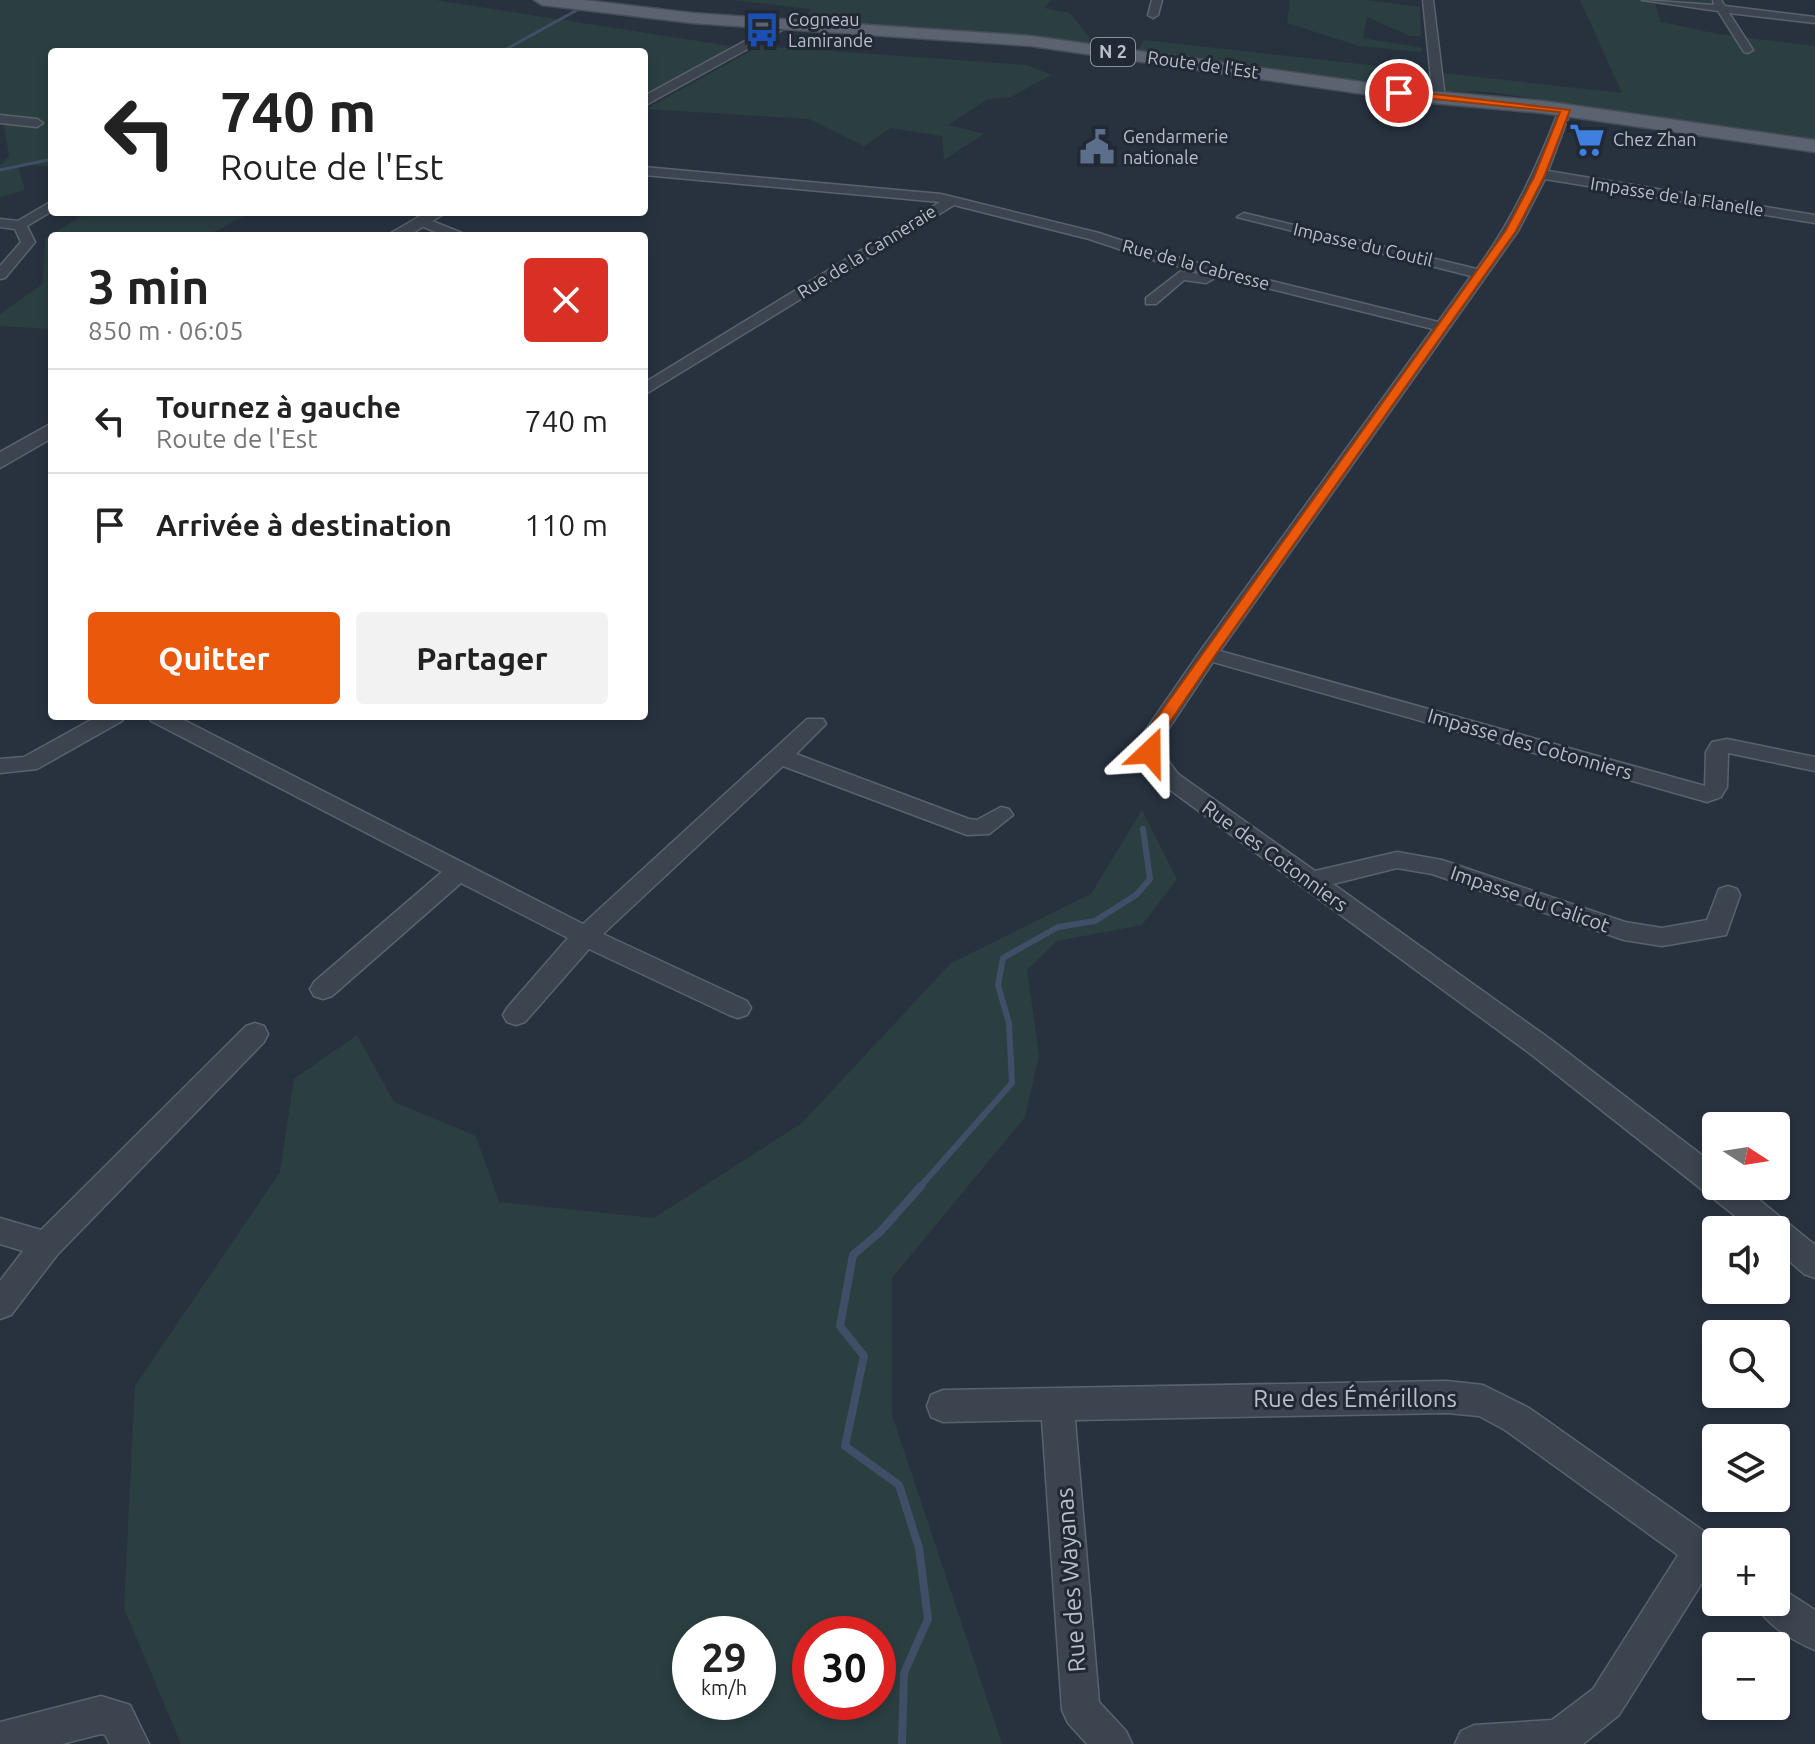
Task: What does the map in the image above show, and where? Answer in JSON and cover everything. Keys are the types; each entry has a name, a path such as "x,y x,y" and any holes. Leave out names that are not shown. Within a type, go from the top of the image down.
{"main road":[{"name":"Route de l'Est","path":"542,0 646,14 1031,41 1439,98 1565,110 1815,146"}],"street":[{"path":"1153,15 1157,0"},
{"path":"1428,0 1439,98"},
{"path":"1647,0 1720,4 1815,20"},
{"path":"1720,4 1748,50"},
{"path":"648,100 785,25"},
{"name":"Rue des Cotonniers","path":"1565,110 1540,174 1511,231 1208,654 1154,734 1150,752 1170,779 1541,1047 1702,1172"},
{"path":"0,119 37,123"},
{"name":"Rue de la Canneraie","path":"648,171 894,192 951,201"},
{"name":"Impasse de la Flanelle","path":"1540,174 1815,219"},
{"name":"Rue de la Canneraie","path":"648,388 951,201"},
{"name":"Rue de la Cabresse","path":"951,201 1094,236 1154,256 1439,332"},
{"path":"0,223 20,225 48,208"},
{"path":"402,232 431,216"},
{"name":"Impasse du Coutil","path":"1244,217 1481,274"},
{"path":"422,221 448,232"},
{"path":"0,275 28,242 20,225"},
{"path":"1151,301 1176,278 1190,275 1439,332"},
{"path":"0,461 48,431"},
{"name":"Impasse des Cotonniers","path":"1208,654 1707,794 1716,787 1717,752 1720,747 1815,764"},
{"path":"0,766 29,764 107,720"},
{"path":"167,720 458,872 738,1008"},
{"path":"516,1015 585,936 815,724"},
{"path":"780,756 967,827 981,828 1001,815"},
{"name":"Impasse du Calicot","path":"1311,881 1397,860 1434,866 1624,931 1662,937 1717,928 1728,895"},
{"path":"323,989 458,872"},
{"path":"0,1305 46,1245 255,1034"},
{"name":"Rue des Cotonniers","path":"1738,1200 1758,1216"},
{"path":"0,1231 46,1245"},
{"name":"Rue des Cotonniers","path":"1790,1242 1815,1264"},
{"name":"Rue des Émérillons","path":"943,1406 1347,1396 1447,1397 1483,1401 1517,1419 1702,1551"},
{"name":"Rue des Wayanas","path":"1057,1404 1081,1710 1113,1744"},
{"path":"1474,1744 1559,1739 1606,1702 1702,1566"},
{"path":"1790,1614 1815,1632"},
{"path":"0,1741 101,1715 117,1718 130,1744"}],"green space":[{"path":"0,0 435,0 730,46 722,54 648,92 648,48 48,48 48,167 17,164 25,190 0,197 0,166 9,156 3,119 0,117"},
{"path":"733,0 1051,0 1044,8 1070,13 1089,37 1089,45 802,22 811,9"},
{"path":"1290,0 1366,0 1420,7 1421,36 1410,36 1367,17 1363,38 1423,48 1421,52 1359,46 1287,23"},
{"path":"1580,0 1722,0 1729,12 1655,4 1661,22 1718,34 1815,46 1815,140 1490,92 1405,90 1137,52 1144,40 1622,93"},
{"path":"760,46 1027,65 1051,75 1011,97 988,99 948,125 984,134 944,160 942,136 891,128 864,146 809,119 648,108"},
{"path":"81,216 244,216 214,232 56,232"},
{"path":"48,237 48,329 0,326 0,314 43,284 45,239"},
{"path":"1142,810 1177,879 1142,925 1057,941 1027,970 1039,1055 1025,1117 892,1278 892,1415 1002,1744 181,1744 124,1608 135,1386 280,1172 294,1079 357,1035 394,1102 476,1136 499,1202 654,1218 802,1123 951,963 1091,894"}],"waterway":[{"path":"508,48 577,10"},
{"path":"0,170 48,160"},
{"path":"919,1188 1012,1083 1009,1023 998,985 1003,958 1058,927 1095,921 1136,895 1150,879 1143,829"},
{"path":"902,1744 904,1673 928,1619 919,1548 899,1485 845,1446 864,1356 840,1326 853,1255 880,1232 921,1186"}],"place":[{"name":"Cogneau Lamirande","path":"762,30"},
{"name":"Chez Zhan","path":"1587,140"},
{"name":"Gendarmerie nationale","path":"1097,147"}],"route":[{"path":"1150,752 1154,734 1208,654 1511,231 1539,177 1565,110 1399,93"}]}
